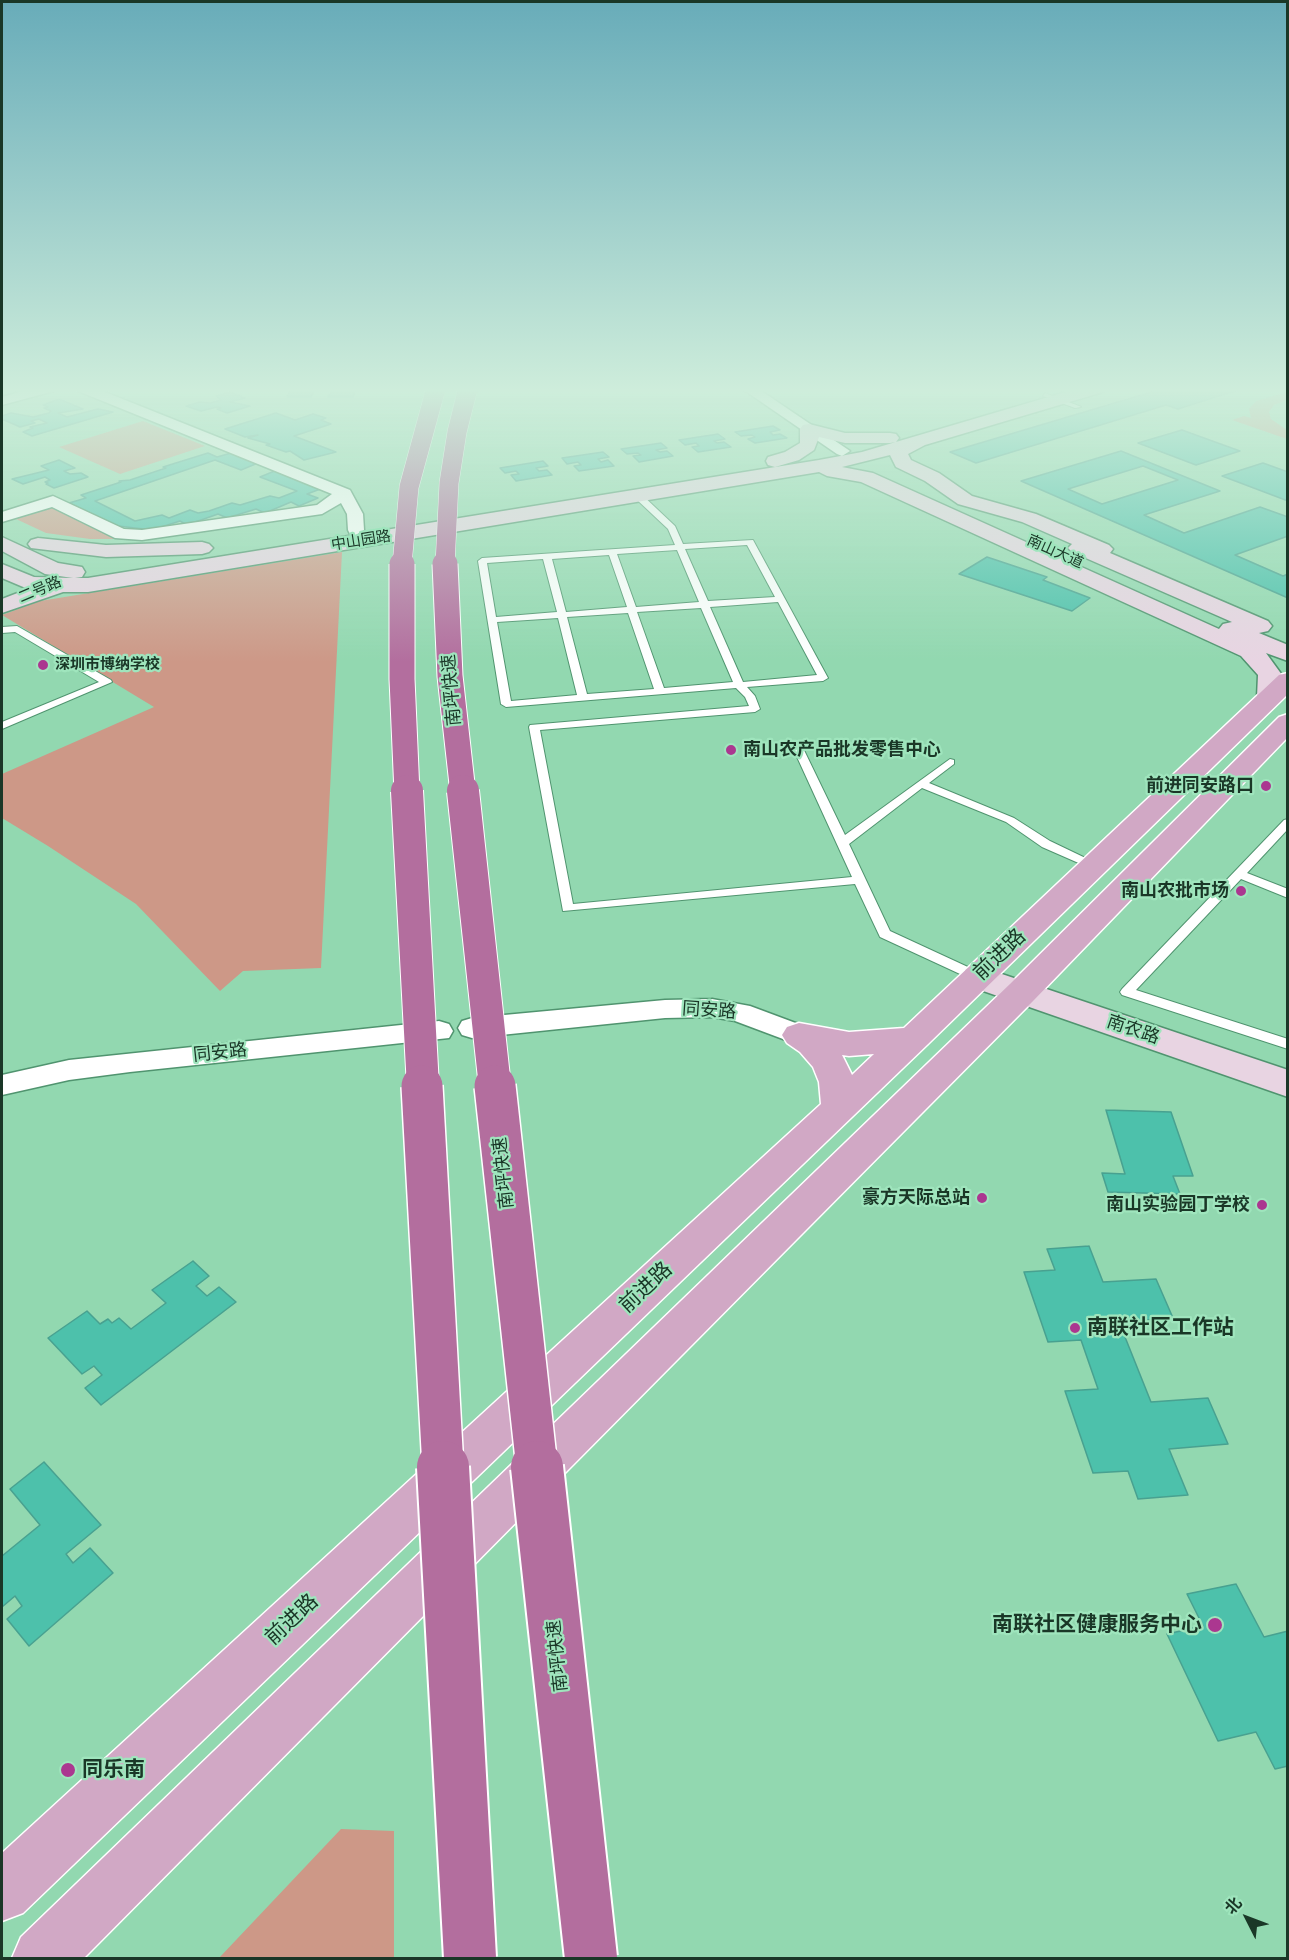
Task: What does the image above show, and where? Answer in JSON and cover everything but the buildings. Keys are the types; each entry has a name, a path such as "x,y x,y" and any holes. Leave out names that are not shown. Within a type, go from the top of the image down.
{"highway":[{"path":"411,479 402,561 402,679 470,1959"},
{"name":"南坪快速","path":"450,479 445,560 450,676 591,1959"}],"main road":[{"name":"中山园路","path":"2,543 53,570 76,572 108,570 692,479"},
{"name":"中山园路","path":"2,570 29,583 56,586 109,582 638,495 715,479"},
{"path":"871,479 1249,651"},
{"name":"南山大道","path":"904,479 1287,654"},
{"path":"935,479 1009,541"},
{"path":"938,479 1252,613 1280,630"},
{"path":"926,504 969,508 1029,518"},
{"name":"南山大道","path":"969,508 1280,630"},
{"path":"2,536 58,548 130,552 230,546 308,538"},
{"name":"二号路","path":"2,606 56,586 76,572"},
{"path":"1200,600 1252,613"},
{"path":"42,1959 1022,992 1280,714 1270,675 1249,651 1216,623 1165,612"},
{"name":"前进路","path":"2,1892 916,1036 1094,865 1280,714"},
{"name":"南农路","path":"978,977 1287,1084"},
{"path":"799,1035 849,1044 899,1041 916,1036"},
{"path":"799,1035 812,1044 828,1062 837,1082 839,1107"}],"street":[{"path":"310,479 344,493 353,507 356,530"},
{"path":"2,517 53,501 121,534 142,535 322,509 344,493"},
{"name":"同安路","path":"472,1028 664,1009 712,1008 740,1013 799,1035"},
{"name":"同安路","path":"2,1084 69,1070 439,1031"},
{"path":"474,1848 481,1959"}],"lane":[{"path":"638,495 672,528 739,685 750,696 756,709 534,727 567,908 860,880"},
{"path":"750,542 823,678 506,704 482,561 680,547 750,542"},
{"path":"612,551 660,692"},
{"path":"547,556 583,698"},
{"path":"492,620 780,599"},
{"path":"2,630 17,629 107,682 2,726"},
{"path":"797,746 885,934 978,977"},
{"path":"843,843 950,762"},
{"path":"921,784 1010,820 1046,844 1094,865"},
{"path":"1287,822 1127,992 1287,1044"},
{"path":"1238,874 1287,894"}],"shaded area":[{"path":"56,506 121,539 90,539 46,533 16,519"},
{"path":"342,552 321,968 243,971 220,991 136,904 2,818 2,774 154,707 2,615 40,601"},
{"path":"341,1829 394,1831 394,1958 219,1958"}],"place":[{"name":"深圳市博纳学校","path":"43,665"},
{"name":"南山农产品批发零售中心","path":"731,750"},
{"name":"前进同安路口","path":"1266,786"},
{"name":"南山农批市场","path":"1241,891"},
{"name":"豪方天际总站","path":"982,1198"},
{"name":"南山实验园丁学校","path":"1262,1205"},
{"name":"南联社区工作站","path":"1075,1328"},
{"name":"南联社区健康服务中心","path":"1215,1625"},
{"name":"同乐南","path":"68,1770"}]}
